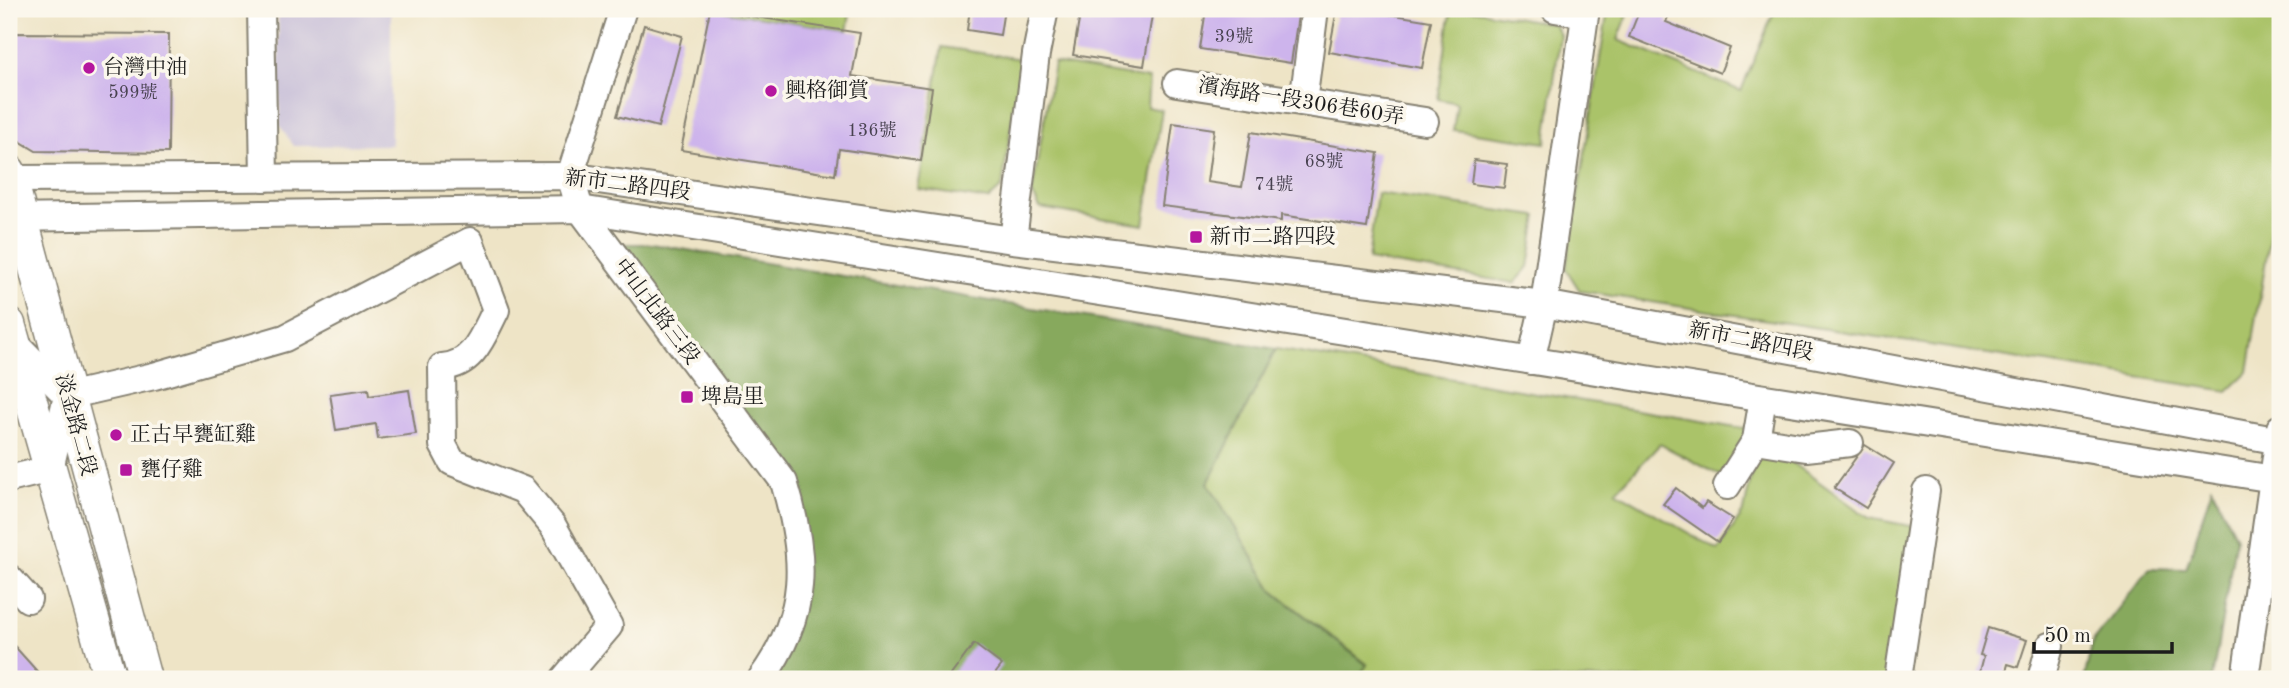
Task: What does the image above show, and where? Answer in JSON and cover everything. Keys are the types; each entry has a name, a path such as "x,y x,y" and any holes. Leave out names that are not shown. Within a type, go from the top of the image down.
{"main road":[{"name":"淡金路二段","path":"10,177 14,217 67,396 145,679"},
{"name":"淡金路二段","path":"10,336 110,679"}],"street":[{"path":"261,9 264,178"},
{"path":"570,176 622,9"},
{"path":"1013,240 1036,54 1045,9"},
{"path":"1303,102 1315,9"},
{"path":"1531,361 1544,304 1585,11 1555,9"},
{"name":"濱海路一段306巷60弄","path":"1177,83 1424,121"},
{"name":"新市二路四段","path":"10,177 570,176 1013,240 1544,304 2280,436"},
{"name":"中山北路三段","path":"570,176 580,209 784,482 801,552 798,591 790,631 764,677"},
{"name":"新市二路四段","path":"14,217 580,209 2277,480"},
{"path":"467,211 470,242 496,310 473,354 458,366 442,367 443,444 452,462 523,490 553,526 617,623 564,679"},
{"path":"67,396 154,376 285,338 470,242"},
{"path":"10,336 67,396"},
{"path":"9,479 50,469 67,396"},
{"path":"1727,486 1756,440 1763,398"},
{"path":"2245,679 2277,480 2280,436"},
{"path":"1756,440 1806,448 1850,443"},
{"path":"1898,679 1926,491"},
{"path":"9,578 28,599"},
{"path":"2041,679 2050,646"}],"shaded area":[{"path":"278,9 391,9 391,145 294,146 280,126"}],"green space":[{"path":"703,9 851,9 847,31"},
{"path":"1451,9 1468,9 1554,24 1560,35 1546,143 1453,130 1457,103 1438,99"},
{"path":"1608,9 1630,9 1618,40 1741,91 1775,9 2280,9 2280,172 2248,372 2228,391 1580,291 1566,269"},
{"path":"942,47 1021,59 1002,187 988,200 918,189"},
{"path":"1054,63 1149,79 1147,107 1162,110 1144,225 1040,208 1032,193"},
{"path":"1377,193 1537,216 1529,267 1515,283 1368,260"},
{"path":"601,244 652,244 1276,349 1208,483 1274,592 1367,665 1357,679 752,679 789,614 798,538 781,482"},
{"path":"1276,349 1749,429 1721,476 1660,444 1616,491 1718,550 1744,511 1754,463 1771,447 1869,518 1926,529 1890,679 1357,679 1367,664 1274,592 1208,483"},
{"path":"2212,487 2236,538 2212,679 2084,679 2093,641 2150,568 2186,569"}],"building":[{"path":"970,9 1004,9 1000,35 967,30"},
{"path":"1081,9 1153,9 1144,66 1073,55"},
{"path":"1206,9 1299,9 1291,63 1200,49"},
{"path":"1337,9 1358,9 1431,21 1422,68 1329,52"},
{"path":"1640,9 1671,9 1666,22 1730,48 1720,73 1629,37"},
{"name":"興格御賞","path":"710,10 860,33 852,76 932,88 921,161 839,149 835,175 681,150"},
{"path":"644,25 682,36 658,127 617,116"},
{"name":"台灣中油","path":"9,33 169,34 168,153 36,151 18,140 9,101"},
{"path":"1173,123 1214,129 1207,182 1242,187 1251,132 1378,153 1367,228 1281,215 1281,221 1162,206"},
{"path":"1474,160 1507,164 1504,188 1471,184"},
{"path":"368,389 369,396 409,390 416,434 378,439 376,424 336,430 330,394"},
{"path":"1865,445 1894,463 1866,508 1834,488"},
{"path":"1676,488 1702,508 1706,502 1733,519 1718,542 1663,504"},
{"path":"1988,628 2027,640 2018,667 2008,664 2004,679 1978,679 1984,656 1980,655"},
{"path":"9,640 44,679 9,679"},
{"path":"974,644 1002,665 991,679 948,679"}],"place":[{"name":"台灣中油","path":"89,68"},
{"name":"興格御賞","path":"771,91"},
{"name":"新市二路四段","path":"1196,237"},
{"name":"埤島里","path":"687,397"},
{"name":"正古早甕缸雞","path":"116,435"},
{"name":"甕仔雞","path":"126,470"}]}
